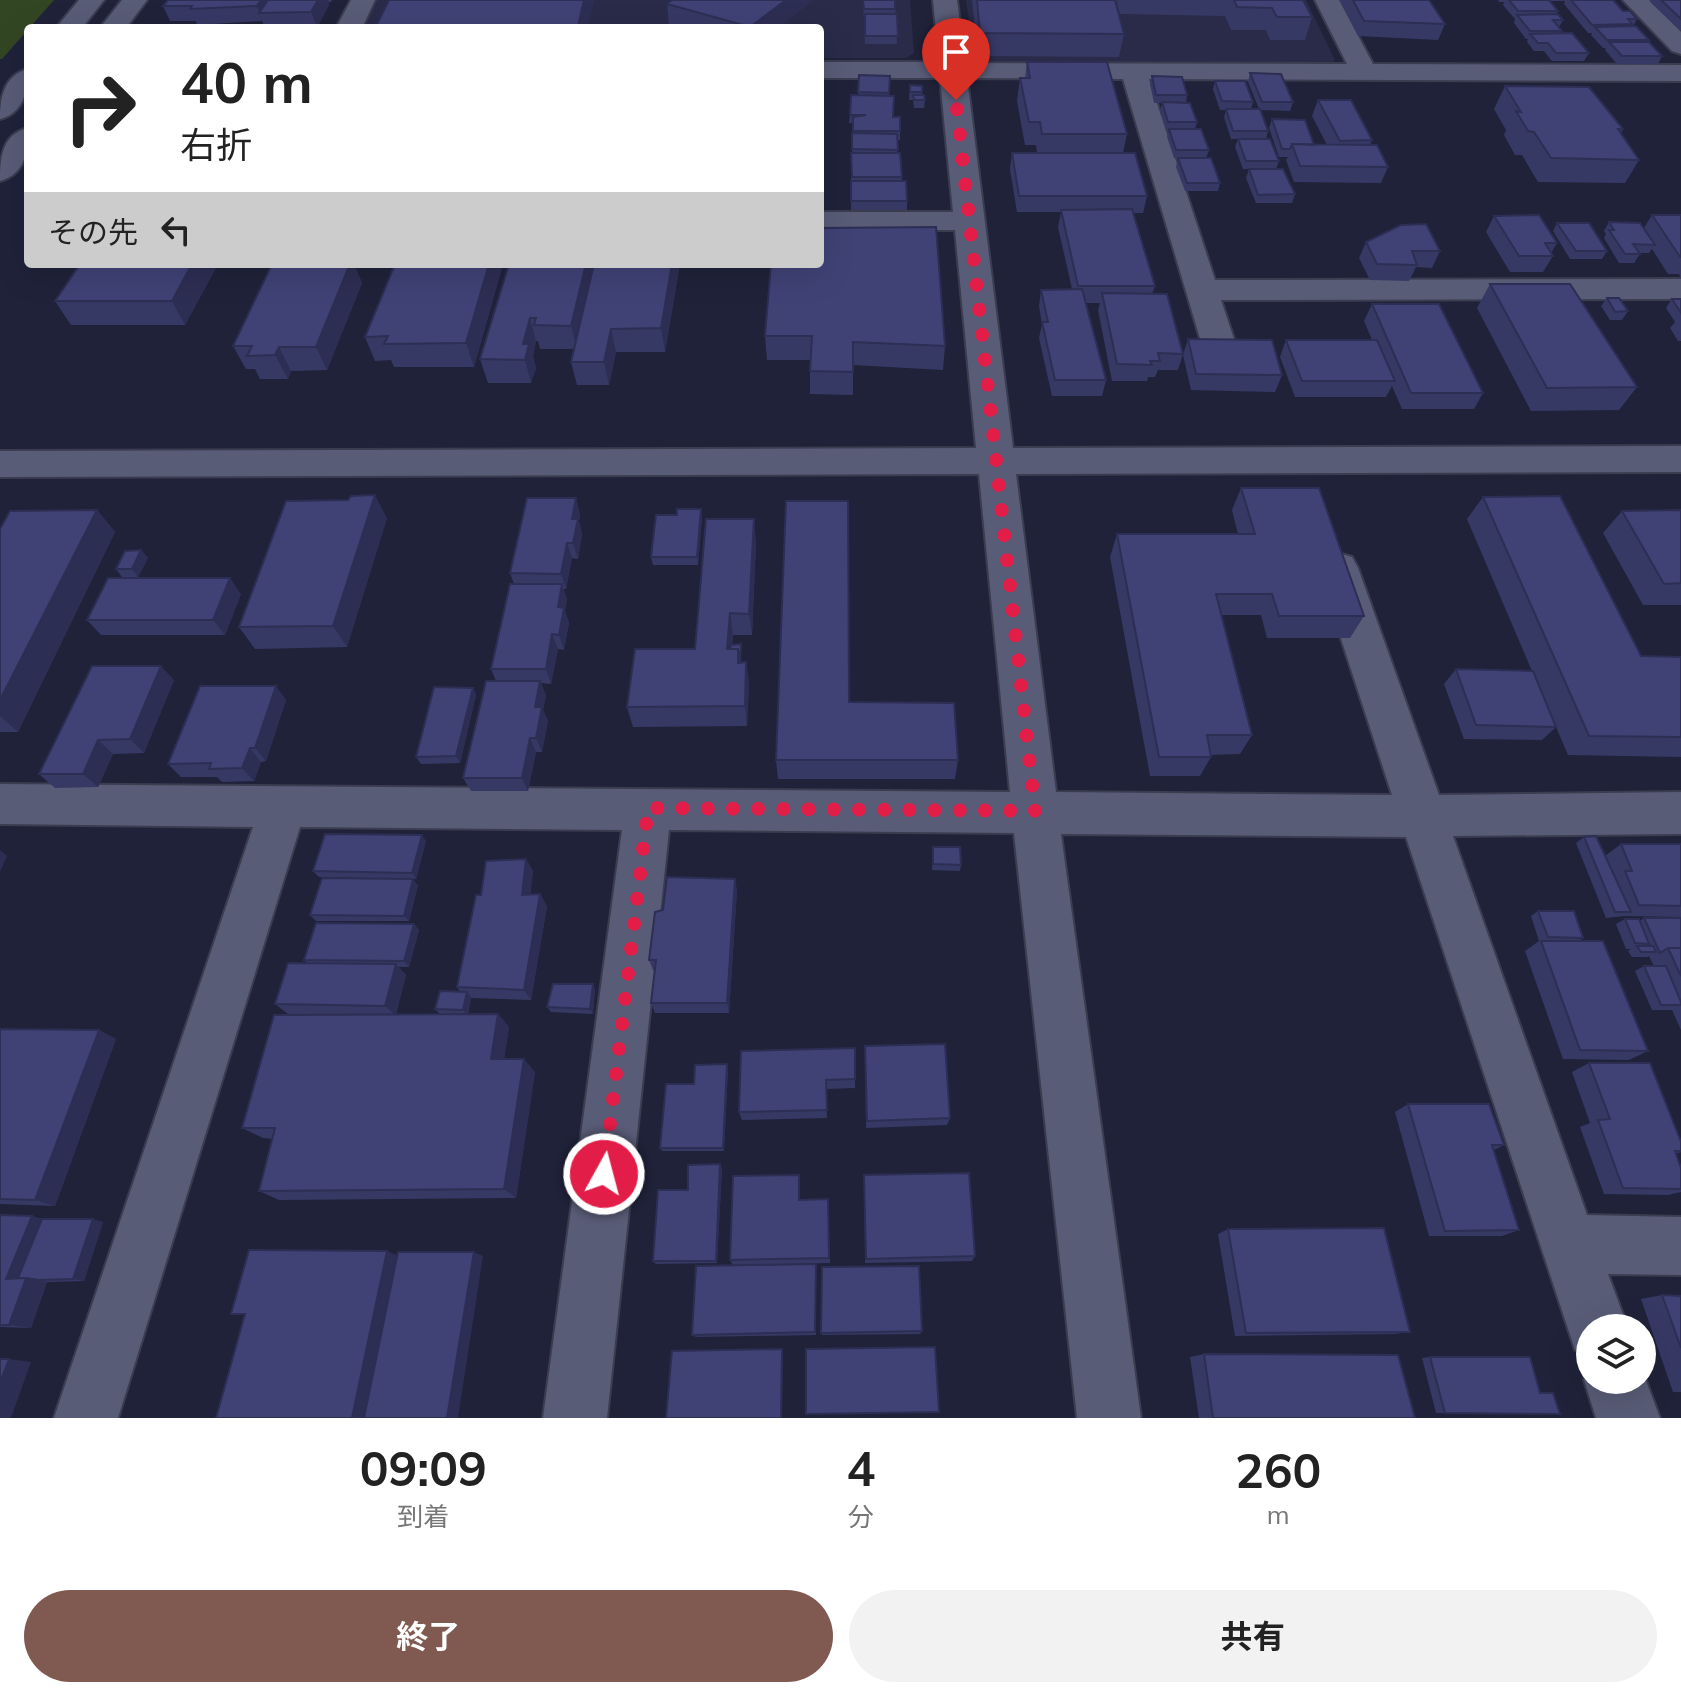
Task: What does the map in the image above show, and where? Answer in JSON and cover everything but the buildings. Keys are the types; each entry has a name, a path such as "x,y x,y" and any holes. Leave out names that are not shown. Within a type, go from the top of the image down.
{"street":[{"path":"72,24 92,0"},
{"path":"116,24 135,0"},
{"path":"351,24 363,0"},
{"path":"945,0 1035,811 1109,1418"},
{"path":"1327,0 1363,70"},
{"path":"1635,0 1681,46"},
{"path":"1133,69 1218,342"},
{"path":"824,70 1681,73"},
{"path":"0,73 24,75"},
{"path":"0,111 24,80"},
{"path":"0,172 24,141"},
{"path":"824,221 968,221"},
{"path":"1201,290 1681,289"},
{"path":"0,464 996,461 1313,495 1681,459"},
{"path":"1313,495 1592,1314"},
{"path":"0,804 1422,816 1681,813"},
{"path":"86,1418 284,805"},
{"path":"575,1418 648,808"},
{"path":"1568,1244 1681,1246"},
{"path":"1620,1394 1628,1418"}],"shaded area":[{"path":"377,0 910,0 914,53 906,58 824,58 824,24 364,24"},
{"path":"966,0 1306,0 1335,60 1329,65 984,65 974,60"}],"green space":[{"path":"0,0 54,0 33,24 24,24 24,34 0,59"}],"route":[{"path":"604,1174 648,808 1035,811 956,100"}]}
